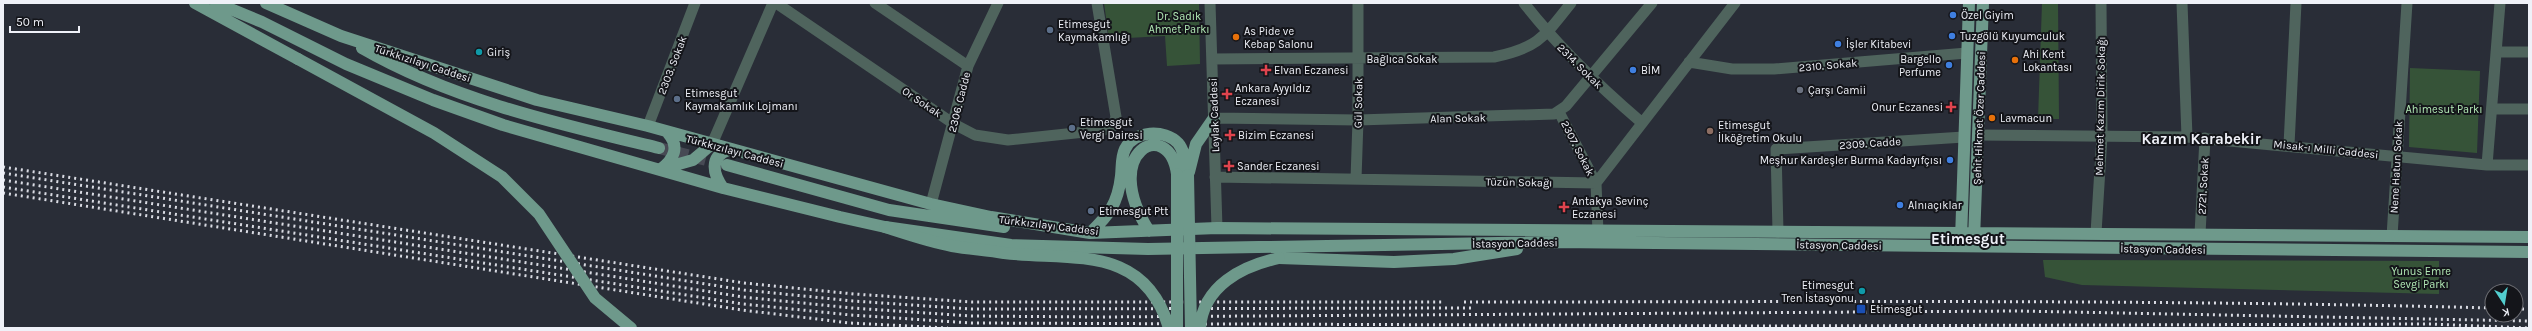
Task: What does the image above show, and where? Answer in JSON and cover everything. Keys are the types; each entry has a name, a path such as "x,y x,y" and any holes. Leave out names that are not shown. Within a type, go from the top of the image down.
{"main road":[{"path":"195,3 434,133 502,178 539,214 595,298 631,328"},
{"name":"Türkkızılayı Caddesi","path":"216,3 262,22 346,64 433,100 503,125 723,188 885,227 1011,245 1148,249"},
{"name":"Türkkızılayı Caddesi","path":"266,3 341,36 537,100 648,126 728,150 931,204 991,217 1090,233 1217,228"},
{"name":"Şehit Hikmet Özer Caddesi","path":"1961,247 1969,3"},
{"name":"Şehit Hikmet Özer Caddesi","path":"1973,247 1983,3"},
{"path":"341,36 388,63 484,100 587,131 659,148"},
{"path":"1177,328 1183,174 1196,144 1214,118"},
{"path":"660,170 670,161 674,153 673,141 668,133"},
{"path":"727,165 889,210 1022,229 1090,233 1109,214 1120,189 1125,148 1136,138 1155,133 1170,138 1182,149 1191,328"},
{"path":"660,170 693,160 712,144"},
{"path":"1149,231 1133,202 1129,178 1133,160 1141,150 1161,147 1172,155 1183,174"},
{"path":"723,188 716,177 714,164 717,156 728,150"},
{"path":"885,227 952,246 1009,253 1100,259 1122,267 1137,278 1154,296 1169,328"},
{"name":"İstasyon Caddesi","path":"1217,228 1598,232 1974,232 2529,237"},
{"path":"1200,328 1200,321 1213,292 1224,282 1244,269 1279,258 1394,262 1454,259 1556,242"},
{"name":"İstasyon Caddesi","path":"1148,249 1556,242 2529,252"}],"street":[{"name":"2303. Sokak","path":"648,126 695,3"},
{"name":"Or Sokak","path":"774,3 954,124 975,135 1008,140 1104,130 1113,126 1116,117 1097,3"},
{"path":"712,144 774,3"},
{"path":"875,3 968,66"},
{"name":"Leylak Caddesi","path":"1210,3 1217,228"},
{"name":"Gül Sokak","path":"1356,179 1358,120 1358,3"},
{"name":"2314. Sokak","path":"1524,3 1548,33 1590,78 1641,122"},
{"name":"Bağlıca Sokak","path":"1212,59 1494,57 1529,47 1548,33 1571,3"},
{"path":"1559,112 1590,78 1652,3"},
{"path":"1596,183 1641,122 1735,3"},
{"name":"Mehmet Kazım Dirik Sokağı","path":"2096,233 2102,136 2101,3"},
{"path":"2182,3 2187,137"},
{"path":"2290,145 2296,3"},
{"name":"Nene Hatun Sokak","path":"2392,236 2407,3"},
{"path":"2487,165 2500,3"},
{"name":"2306. Cadde","path":"931,204 954,124 968,66 993,5"},
{"path":"2496,52 2529,52"},
{"name":"2310. Sokak","path":"1689,62 1732,69 1774,69 1967,53"},
{"path":"2492,109 2529,110"},
{"name":"Alan Sokak","path":"1214,118 1358,120 1544,116 1559,112"},
{"name":"2307. Sokak","path":"1559,112 1596,183 1598,232"},
{"name":"Misak-ı Milli Caddesi","path":"1978,136 2187,137 2290,145 2487,165 2529,165"},
{"name":"2309. Cadde","path":"1778,232 1776,148 1964,137"},
{"name":"2721. Sokak","path":"2200,234 2206,138"},
{"name":"Tüzün Sokağı","path":"1215,177 1596,183"}],"green space":[{"name":"Dr. Sadık Ahmet Parkı","path":"1104,3 1199,3 1200,64 1167,66 1165,36 1109,39"},
{"path":"2042,3 2058,3 2059,119 2038,119"},
{"name":"Ahimesut Parkı","path":"2410,68 2480,71 2477,153 2409,147"},
{"name":"Yunus Emre Sevgi Parkı","path":"2043,260 2439,261 2439,294 2082,285 2045,277"}],"tunnel":[{"path":"659,148 726,165"}],"railway":[{"path":"3,167 744,283 854,294 972,302 1442,302"},
{"path":"3,173 744,290 853,301 971,309 1473,308"},
{"path":"3,180 743,297 852,308 971,316 1098,317 2018,311 2529,321"},
{"path":"3,187 743,304 851,315 971,323 1768,326 2431,324 2529,328"},
{"path":"3,193 742,310 850,323 948,328"},
{"path":"1464,302 2106,302 2484,308"},
{"path":"2524,309 2529,309"}],"place":[{"name":"Özel Giyim","path":"1953,15"},
{"name":"Etimesgut Kaymakamlığı","path":"1050,30"},
{"name":"Tuzgölü Kuyumculuk","path":"1952,36"},
{"name":"As Pide ve Kebap Salonu","path":"1236,37"},
{"name":"İşler Kitabevi","path":"1838,44"},
{"name":"Giriş","path":"479,52"},
{"name":"Ahi Kent Lokantası","path":"2015,60"},
{"name":"Bargello Perfume","path":"1949,65"},
{"name":"Elvan Eczanesi","path":"1266,70"},
{"name":"BİM","path":"1633,70"},
{"name":"Çarşı Camii","path":"1800,90"},
{"name":"Ankara Ayyıldız Eczanesi","path":"1227,94"},
{"name":"Etimesgut Kaymakamlık Lojmanı","path":"677,99"},
{"name":"Onur Eczanesi","path":"1951,107"},
{"name":"Lavmacun","path":"1992,118"},
{"name":"Etimesgut Vergi Dairesi","path":"1072,128"},
{"name":"Etimesgut İlköğretim Okulu","path":"1710,131"},
{"name":"Bizim Eczanesi","path":"1230,135"},
{"name":"Meşhur Kardeşler Burma Kadayıfçısı","path":"1950,160"},
{"name":"Sander Eczanesi","path":"1229,166"},
{"name":"Alnıaçıklar","path":"1900,205"},
{"name":"Antakya Sevinç Eczanesi","path":"1564,207"},
{"name":"Etimesgut Ptt","path":"1091,211"},
{"name":"Etimesgut Tren İstasyonu","path":"1862,291"},
{"name":"Etimesgut","path":"1861,309"}],"district":[{"name":"Kazım Karabekir","path":"2201,139"},
{"name":"Etimesgut","path":"1968,239"}]}
